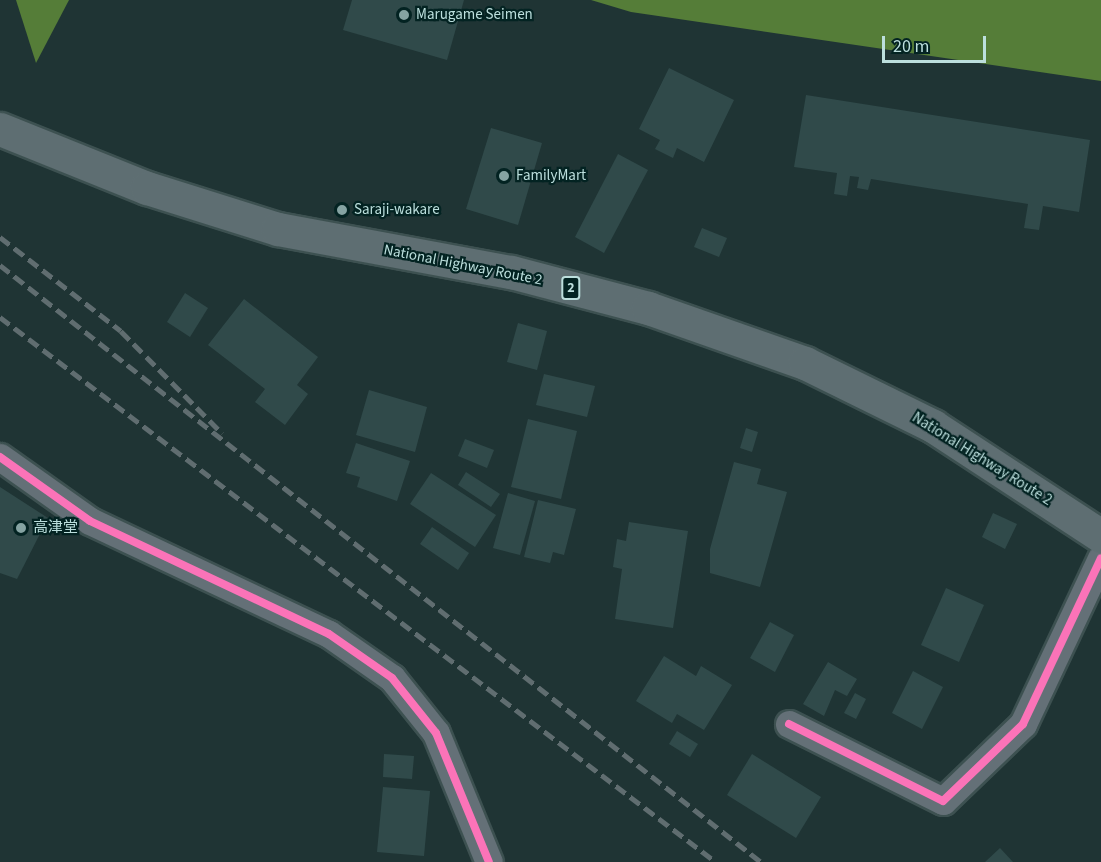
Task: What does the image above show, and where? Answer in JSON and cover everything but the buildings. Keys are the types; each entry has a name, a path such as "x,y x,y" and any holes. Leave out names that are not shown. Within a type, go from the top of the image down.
{"highway":[{"name":"National Highway Route 2","path":"1,134 147,188 279,229 512,272 648,308 805,363 933,426 1101,536"}],"street":[{"path":"0,457 90,521 329,634 392,678 436,733 489,862"},
{"path":"789,724 943,801 1023,724 1101,558"}],"shaded area":[{"path":"16,0 69,0 36,63"},
{"path":"591,0 1101,0 1101,81 631,12"}],"railway":[{"path":"0,237 121,331 222,433"},
{"path":"0,265 761,862"},
{"path":"0,317 716,862"}],"cycle path":[{"path":"0,457 90,521 329,634 392,678 436,733 489,862"},
{"path":"789,724 943,801 1023,724 1101,558"}],"place":[{"name":"Marugame Seimen","path":"404,15"},
{"name":"FamilyMart","path":"504,176"},
{"name":"Saraji-wakare","path":"342,210"},
{"name":"高津堂","path":"21,528"}]}
